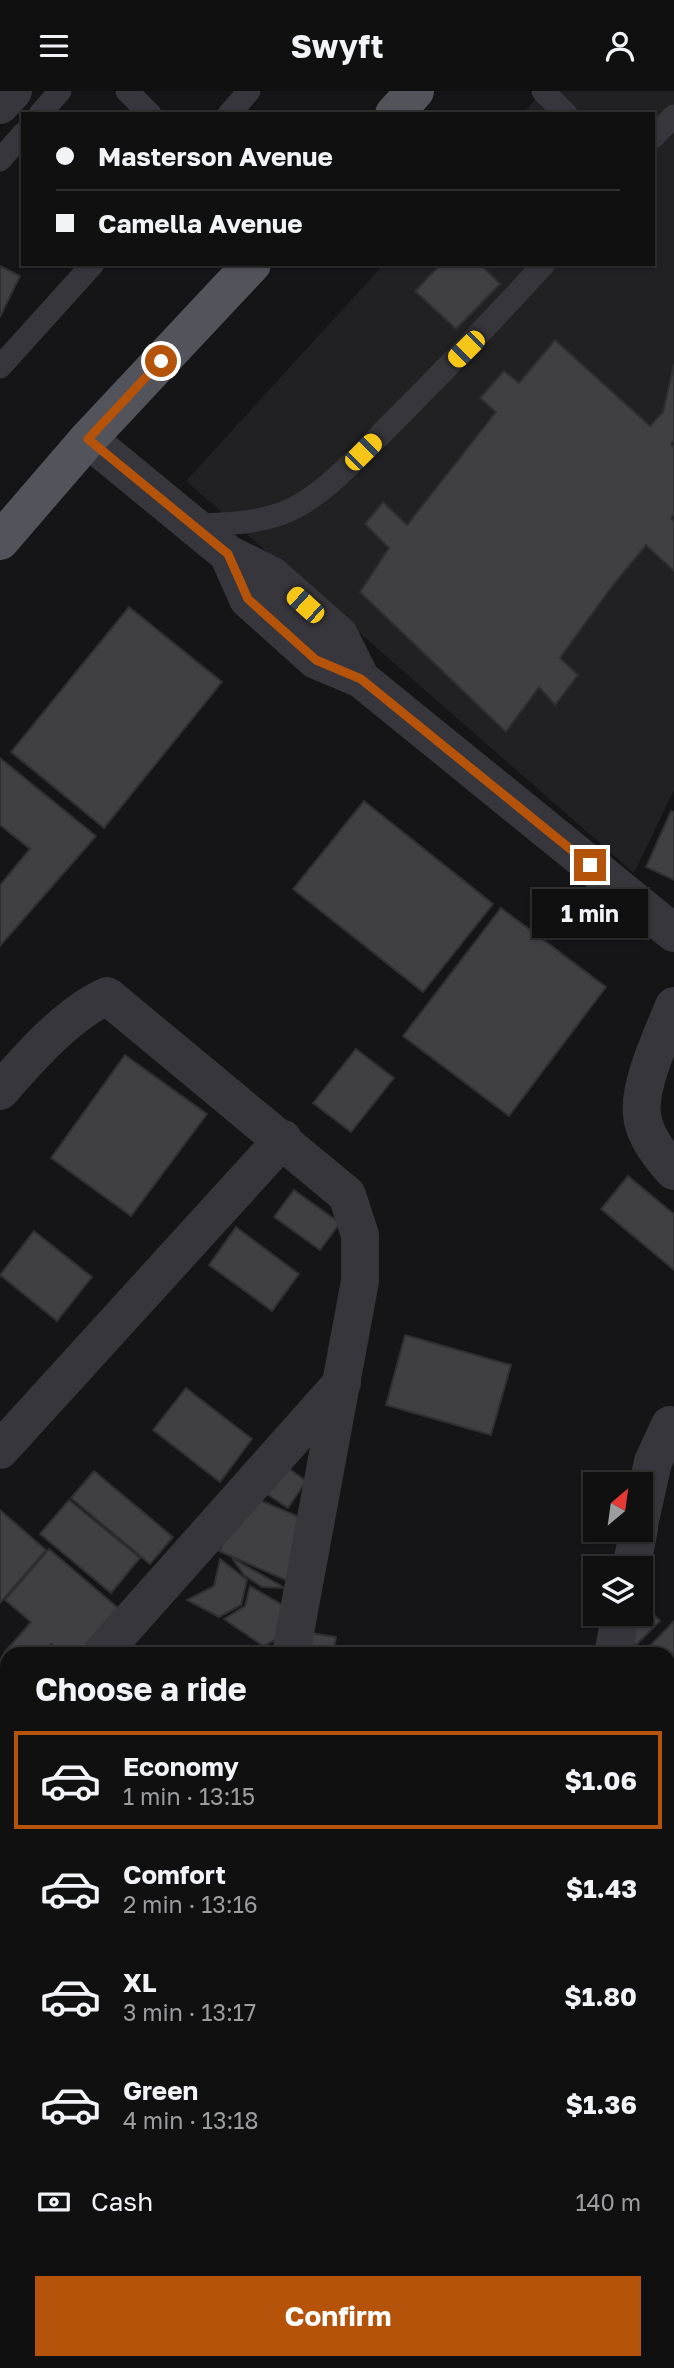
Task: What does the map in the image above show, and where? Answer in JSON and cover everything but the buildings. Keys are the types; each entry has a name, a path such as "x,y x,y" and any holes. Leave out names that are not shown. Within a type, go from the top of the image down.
{"main road":[{"path":"396,112 415,91"},
{"path":"0,541 88,439 250,266"}],"street":[{"path":"0,105 13,91"},
{"path":"88,439 228,554 248,599 316,660 361,679 674,933"},
{"path":"0,1091 36,1050 93,1002 107,996 348,1195 360,1235 359,1281 292,1647"},
{"path":"674,1006 644,1091 642,1116 650,1138 674,1171"},
{"path":"0,1450 283,1139"},
{"path":"107,1647 342,1383"},
{"path":"653,1492 663,1471 670,1425"},
{"path":"614,1647 618,1626"}],"lane":[{"path":"42,112 60,91"},
{"path":"127,91 148,112"},
{"path":"231,112 249,91"},
{"path":"543,91 564,112"},
{"path":"655,135 674,116"},
{"path":"0,160 21,136"},
{"path":"0,367 91,266"},
{"path":"193,525 245,523 284,513 306,502 363,452 466,349 542,266"}],"shaded area":[{"path":"543,91 674,91 674,790 634,873 186,481 382,266 655,266 655,112 524,112"}],"route":[{"path":"161,361 88,439 228,554 248,599 316,660 361,679 590,865"}]}
